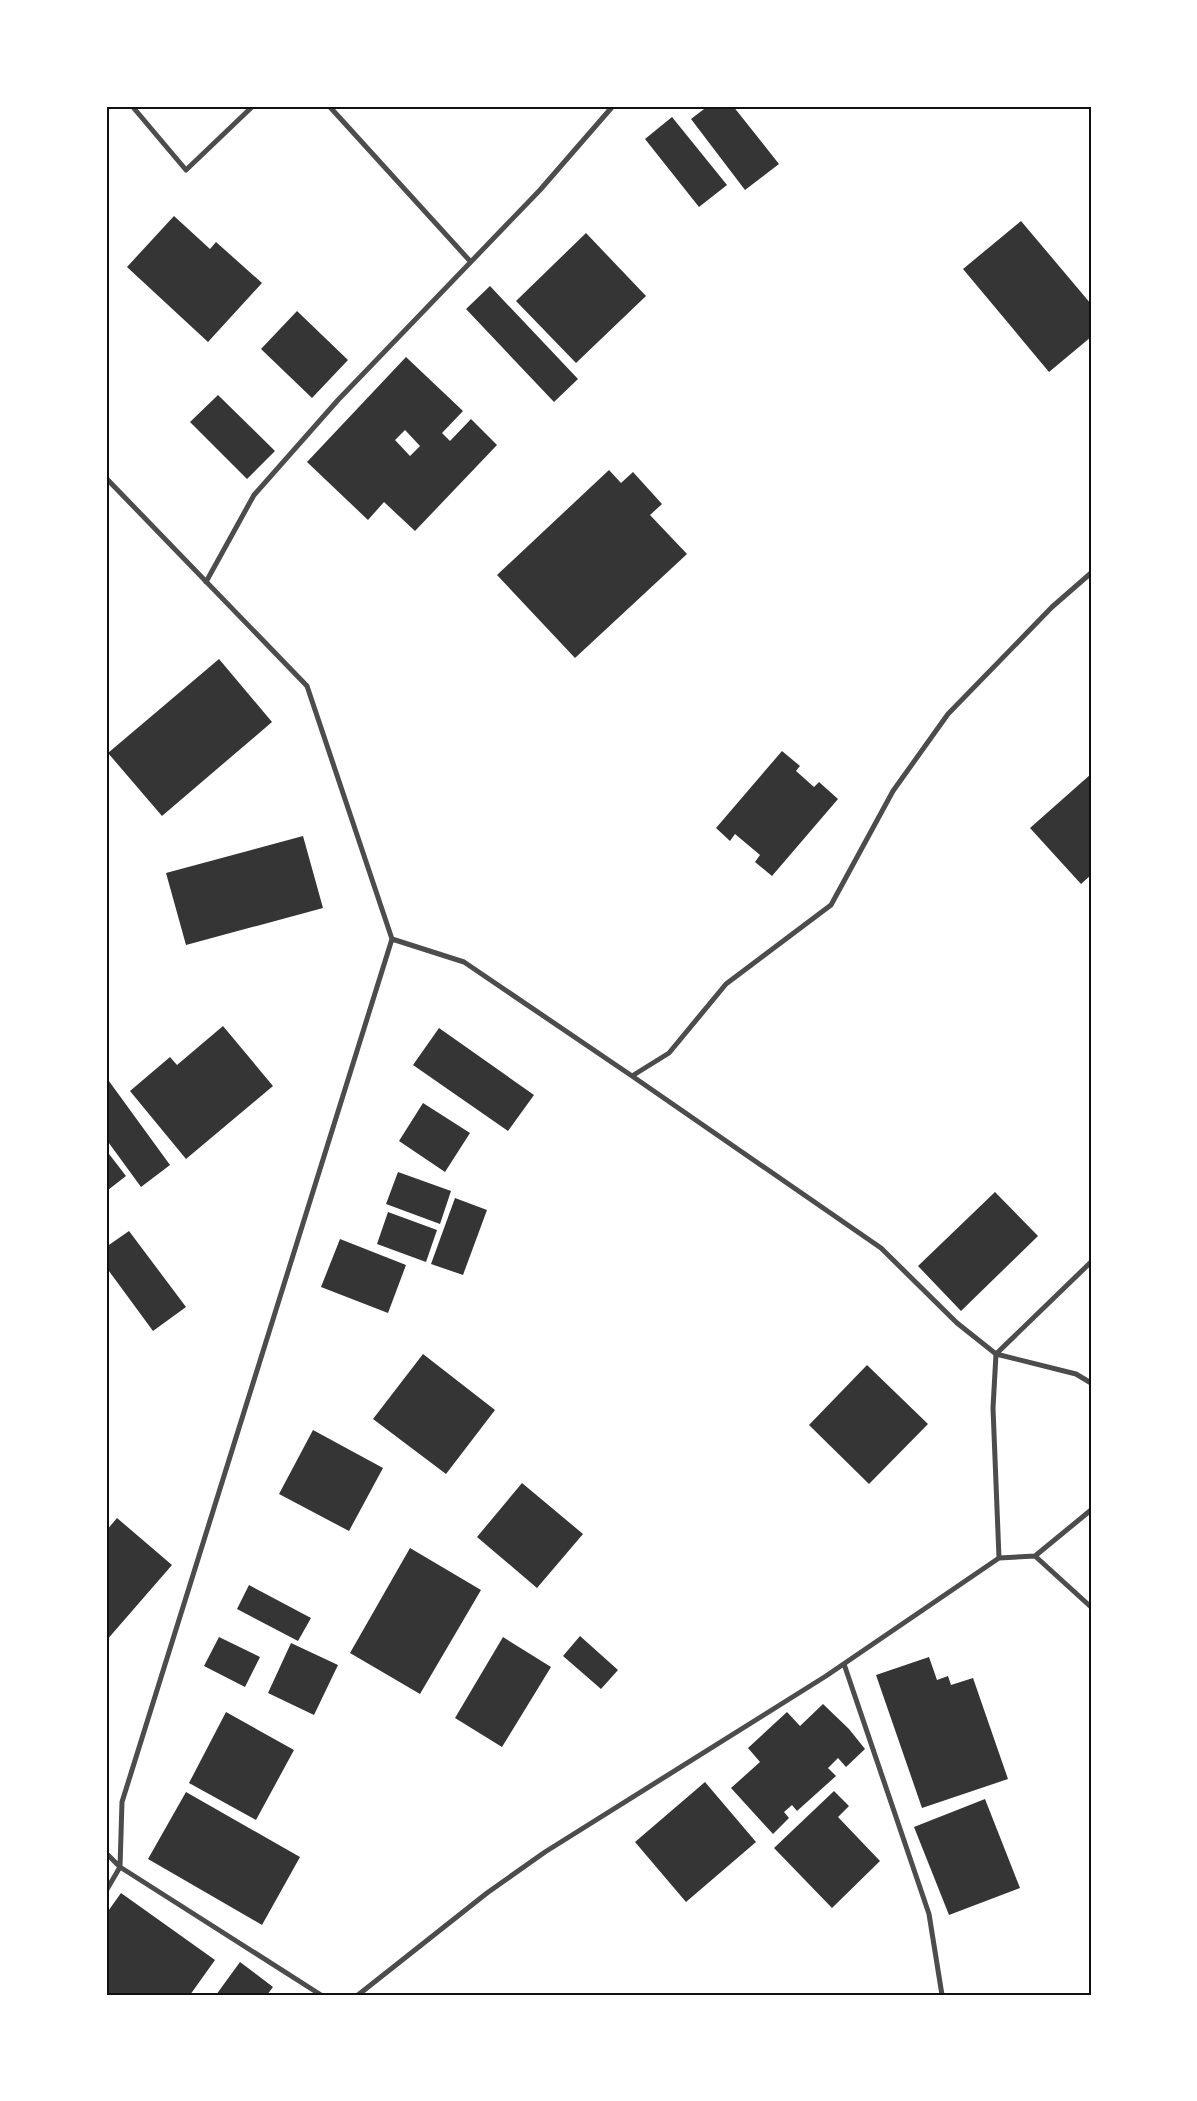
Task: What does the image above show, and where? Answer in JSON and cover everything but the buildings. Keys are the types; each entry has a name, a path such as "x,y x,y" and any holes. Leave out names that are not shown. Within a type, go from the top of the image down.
{"street":[{"path":"132,106 186,170 253,106"},
{"path":"330,106 470,262"},
{"path":"206,582 254,495 338,400 540,190 613,106"},
{"path":"106,478 307,686 392,940 122,1802 120,1867 106,1892"},
{"path":"632,1076 669,1054 726,984 831,905 893,792 948,714 1052,607 1091,573"},
{"path":"392,940 464,962 632,1076 881,1248 958,1324 996,1354 1076,1374 1091,1383"},
{"path":"999,1558 993,1408 996,1354 1091,1262"},
{"path":"358,1995 487,1893 545,1852 844,1664 999,1558 1035,1556 1091,1510"},
{"path":"1035,1556 1091,1607"},
{"path":"844,1664 928,1914 942,1995"},
{"path":"106,1853 120,1867 321,1995"}]}
